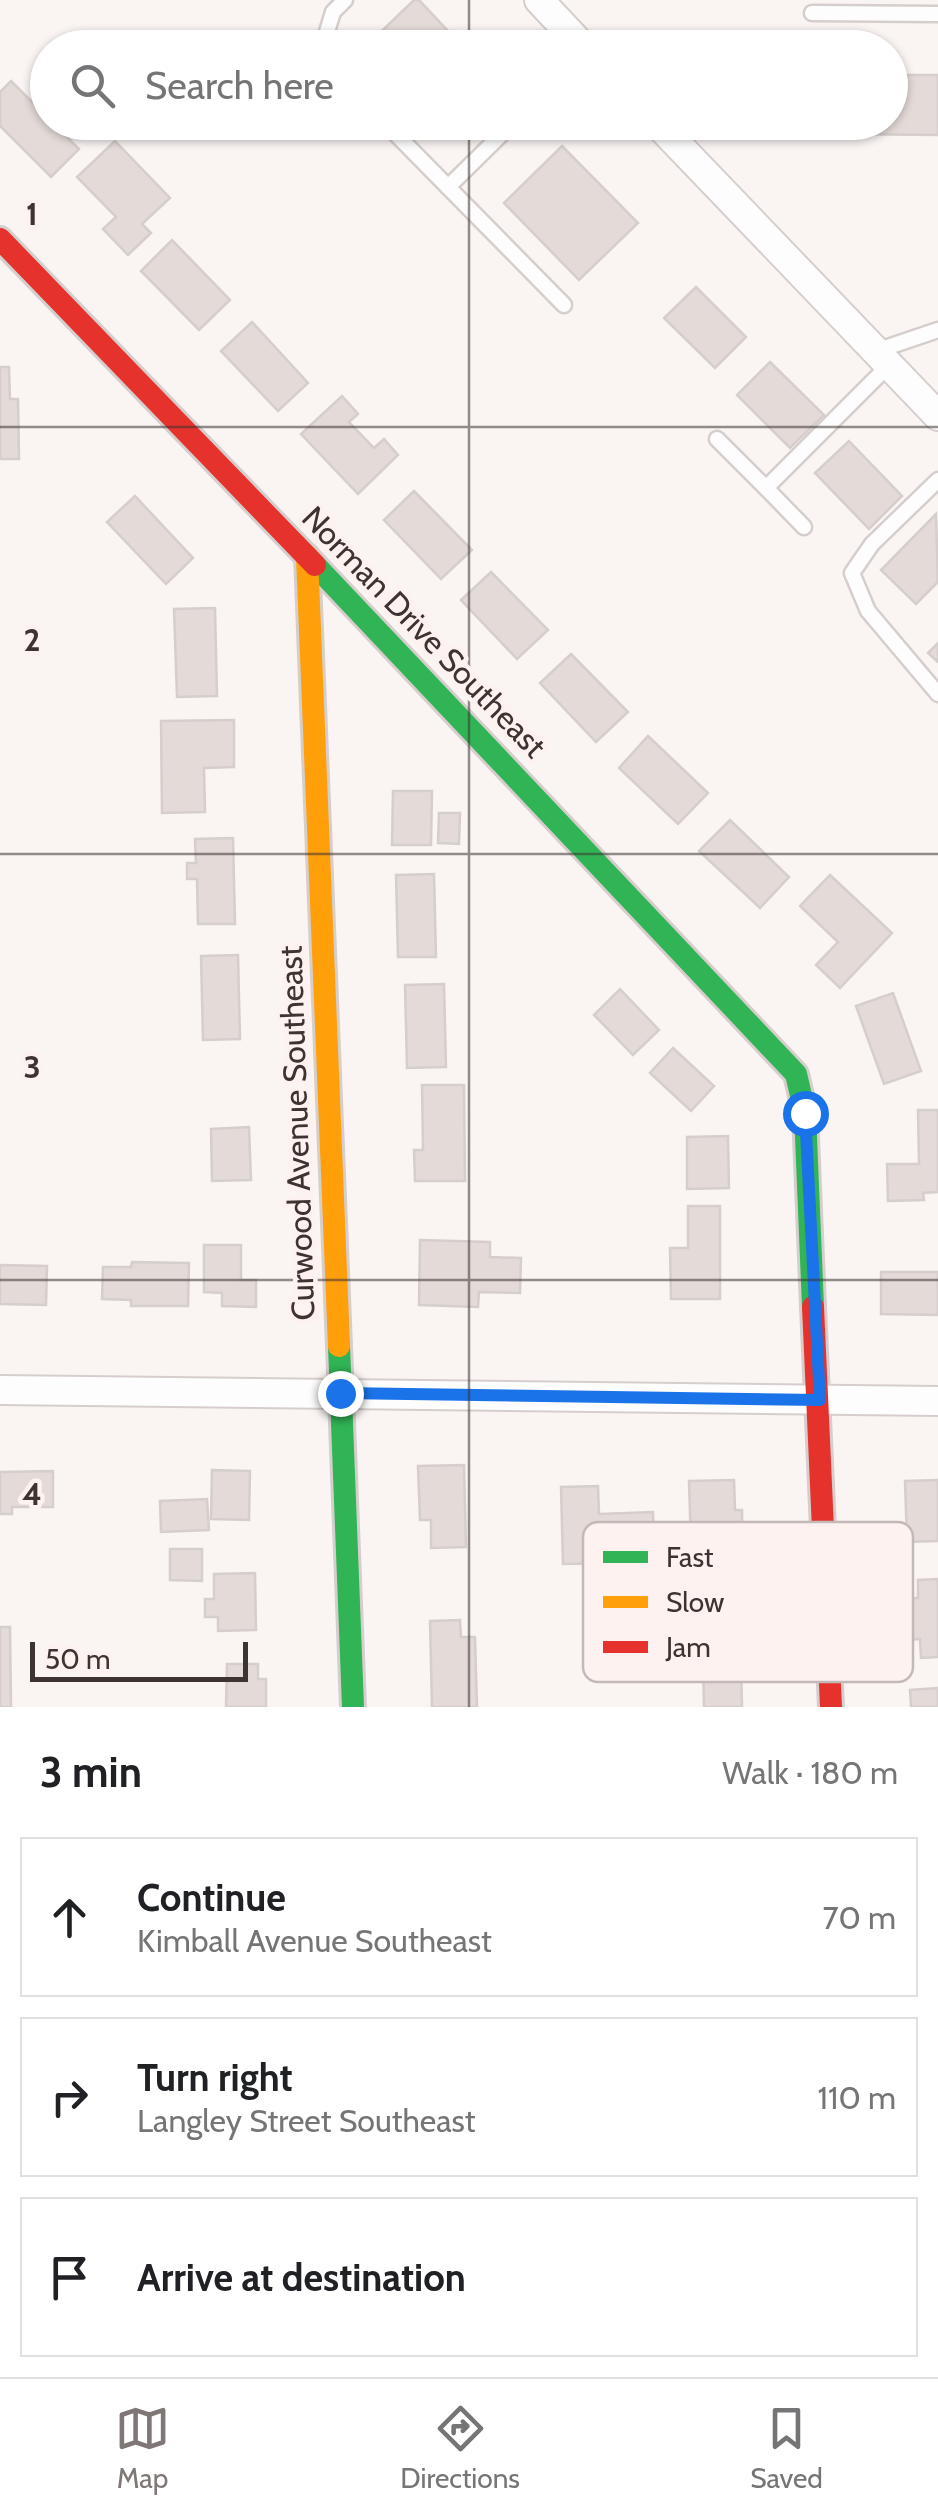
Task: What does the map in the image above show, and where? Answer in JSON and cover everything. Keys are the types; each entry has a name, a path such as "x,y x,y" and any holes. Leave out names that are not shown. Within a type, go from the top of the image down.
{"street":[{"path":"538,0 567,30"},
{"path":"673,140 938,416"},
{"name":"Norman Drive Southeast","path":"0,239 307,556 796,1074 805,1113 820,1400"},
{"name":"Curwood Avenue Southeast","path":"307,556 353,1707"},
{"path":"0,1390 938,1401"},
{"path":"820,1400 824,1522"},
{"path":"830,1682 831,1707"}],"lane":[{"path":"327,30 332,12 345,0"},
{"path":"812,13 938,14"},
{"path":"402,140 564,305"},
{"path":"448,187 496,140"},
{"path":"766,488 883,358 938,330"},
{"path":"717,439 804,528"},
{"path":"938,480 872,544 852,573 868,611 938,694"}],"building":[{"path":"414,0 419,0 447,30 383,30"},
{"path":"908,75 938,75 938,135 908,135"},
{"path":"11,81 30,100 30,140 70,140 79,149 51,177 0,126 0,92"},
{"path":"115,141 170,198 142,224 151,233 128,255 103,229 116,217 77,177"},
{"path":"562,146 638,223 579,280 504,203"},
{"path":"172,240 230,300 199,330 141,271"},
{"path":"696,287 746,337 715,368 664,318"},
{"path":"252,322 308,383 278,411 221,351"},
{"path":"770,362 824,415 790,448 737,395"},
{"path":"0,367 9,367 10,399 18,399 19,459 0,459"},
{"path":"342,396 358,414 349,422 374,448 384,439 398,455 358,494 301,434"},
{"path":"849,441 902,496 869,529 815,473"},
{"path":"414,491 472,550 441,579 384,520"},
{"path":"135,496 193,558 166,584 107,522"},
{"path":"936,514 938,582 916,604 881,570"},
{"path":"491,572 548,630 517,659 461,600"},
{"path":"215,608 217,696 177,697 174,609"},
{"path":"938,643 938,662 928,653"},
{"path":"571,654 628,712 596,742 540,683"},
{"path":"234,720 234,767 204,768 205,812 162,813 161,721"},
{"path":"648,736 708,793 678,824 619,768"},
{"path":"393,791 432,791 431,845 392,845"},
{"path":"439,813 460,813 459,844 438,843"},
{"path":"730,820 789,877 760,908 699,851"},
{"path":"233,838 235,924 198,924 197,879 187,879 187,863 196,863 195,839"},
{"path":"434,874 436,957 398,957 396,875"},
{"path":"830,875 892,933 840,988 816,965 838,942 800,906"},
{"path":"238,955 240,1039 203,1040 201,956"},
{"path":"444,984 446,1067 407,1068 405,985"},
{"path":"620,989 659,1030 633,1055 594,1015"},
{"path":"893,993 921,1071 884,1084 856,1006"},
{"path":"673,1048 714,1086 691,1111 650,1073"},
{"path":"422,1085 464,1085 465,1181 415,1181 414,1150 423,1150"},
{"path":"918,1110 938,1110 938,1192 923,1193 924,1200 888,1201 887,1164 919,1164"},
{"path":"249,1127 251,1180 212,1181 211,1129"},
{"path":"728,1136 729,1188 687,1189 687,1137"},
{"path":"688,1206 720,1206 720,1299 671,1299 670,1248 688,1248"},
{"path":"420,1240 490,1242 490,1257 521,1258 520,1293 479,1292 478,1307 419,1305"},
{"path":"204,1245 241,1245 241,1280 256,1280 256,1307 222,1306 222,1293 204,1292"},
{"path":"132,1262 189,1263 188,1306 131,1306 131,1300 102,1299 103,1267 131,1267"},
{"path":"0,1265 47,1266 46,1305 0,1304"},
{"path":"881,1272 938,1272 938,1315 881,1314"},
{"path":"464,1465 466,1547 431,1548 431,1520 420,1520 418,1466"},
{"path":"212,1470 250,1471 249,1520 211,1519"},
{"path":"53,1471 53,1507 12,1507 12,1514 0,1514 0,1472"},
{"path":"734,1480 735,1510 742,1510 742,1522 690,1522 689,1481"},
{"path":"938,1480 938,1541 913,1542 913,1522 906,1522 905,1481"},
{"path":"598,1486 599,1514 653,1512 653,1522 583,1522 583,1564 563,1564 561,1487"},
{"path":"207,1499 209,1530 161,1532 160,1501"},
{"path":"170,1549 202,1549 202,1581 170,1580"},
{"path":"255,1573 256,1630 218,1631 218,1617 205,1617 205,1599 214,1599 214,1574"},
{"path":"938,1579 938,1657 921,1658 920,1639 913,1640 913,1598 918,1598 918,1580"},
{"path":"460,1620 461,1637 475,1637 477,1707 432,1707 430,1621"},
{"path":"0,1627 10,1627 11,1707 0,1707"},
{"path":"227,1664 258,1664 258,1679 266,1679 266,1707 226,1707"},
{"path":"703,1682 741,1682 742,1707 704,1707"},
{"path":"938,1688 938,1707 911,1707 910,1690"}],"traffic: fast":[{"path":"315,565 796,1074 805,1113 813,1307"},
{"path":"339,1346 353,1707"}],"traffic: slow":[{"path":"307,556 339,1346"}],"traffic: jam":[{"path":"0,239 315,565"},
{"path":"813,1307 823,1522"},
{"path":"830,1682 831,1707"}],"route":[{"path":"340,1393 820,1400 805,1113"}]}
